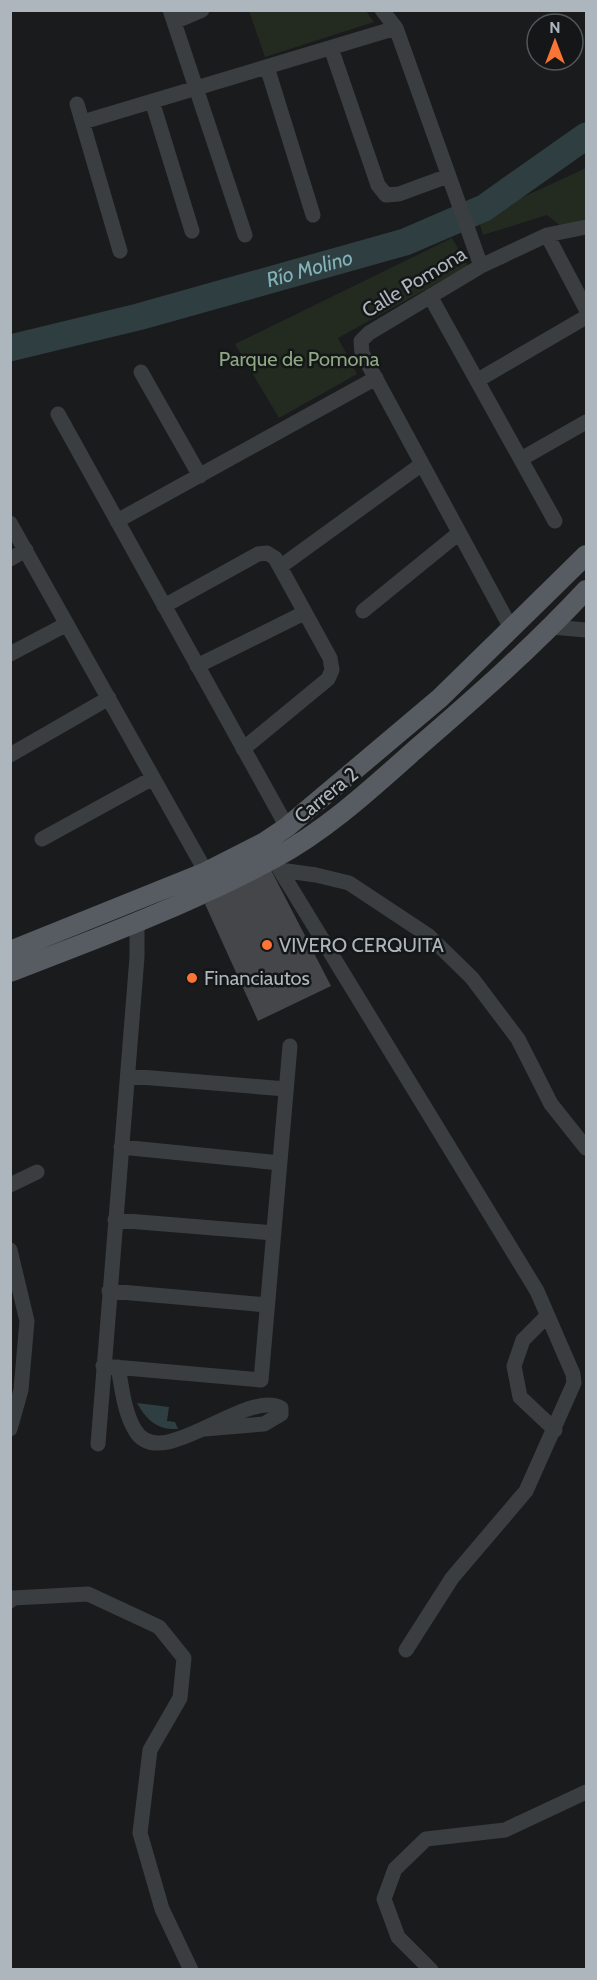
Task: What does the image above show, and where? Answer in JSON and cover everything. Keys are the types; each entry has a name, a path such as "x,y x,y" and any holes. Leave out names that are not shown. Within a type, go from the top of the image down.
{"main road":[{"name":"Carrera 2","path":"10,951 206,872 263,843 287,827 365,764 512,630 586,555"},
{"name":"Carrera 2","path":"10,972 137,923 277,864 357,801 512,666 586,590"}],"street":[{"path":"202,10 172,16 245,235"},
{"path":"382,10 396,28 481,266"},
{"path":"83,122 396,28"},
{"path":"331,48 378,185 386,195 399,194 448,176"},
{"path":"267,67 313,215"},
{"path":"152,101 192,231"},
{"path":"77,104 120,251"},
{"name":"Calle Pomona","path":"512,630 362,353 361,340 481,266 547,235 586,227"},
{"path":"547,235 586,309"},
{"path":"430,296 555,521"},
{"path":"478,380 586,317"},
{"path":"141,372 201,476"},
{"path":"117,521 376,378"},
{"path":"58,414 287,827"},
{"path":"521,459 586,422"},
{"path":"280,567 422,464"},
{"path":"10,522 206,872"},
{"path":"363,611 459,533"},
{"path":"10,559 26,550"},
{"path":"164,606 258,554 267,553 275,558 280,567 330,658 332,670 328,679 243,749"},
{"path":"197,666 304,613"},
{"path":"10,654 67,624"},
{"path":"552,627 586,630"},
{"path":"10,755 109,698"},
{"path":"42,839 153,778"},
{"path":"277,864 349,883 429,936 472,978 511,1030 550,1104 586,1148"},
{"path":"277,864 537,1291 571,1369 574,1383 526,1491 452,1578 406,1650"},
{"path":"98,1444 110,1367 109,1291 128,1076 137,957 137,923"},
{"path":"110,1367 261,1380 290,1046"},
{"path":"128,1076 286,1089"},
{"path":"122,1147 280,1163"},
{"path":"10,1185 37,1173"},
{"path":"115,1220 274,1233"},
{"path":"10,1250 27,1321 21,1390 10,1429"},
{"path":"109,1291 267,1305"},
{"path":"547,1316 524,1340 514,1366 520,1397 555,1430"},
{"path":"110,1367 134,1430 143,1438 175,1442 204,1429"},
{"path":"10,1601 13,1598 88,1594 159,1627 184,1658 180,1698 150,1750 140,1833 162,1909 192,1970"},
{"path":"431,1970 398,1937 384,1899 395,1869 426,1839 505,1830 586,1792"}],"green space":[{"path":"249,11 366,11 374,22 265,57"},
{"path":"586,168 586,219 562,227 547,215 483,235 478,218"},
{"name":"Parque de Pomona","path":"452,238 468,266 338,338 357,374 279,418 235,344"}],"shaded area":[{"path":"137,1403 169,1407 167,1421 175,1422 178,1429 165,1428 154,1423"}],"building":[{"name":"VIVERO CERQUITA","path":"270,868 331,986 258,1021 205,904"}],"waterway":[{"name":"Río Molino","path":"10,348 138,317 405,242 484,208 586,136"}],"place":[{"name":"VIVERO CERQUITA","path":"267,945"},
{"name":"Financiautos","path":"192,978"}]}
